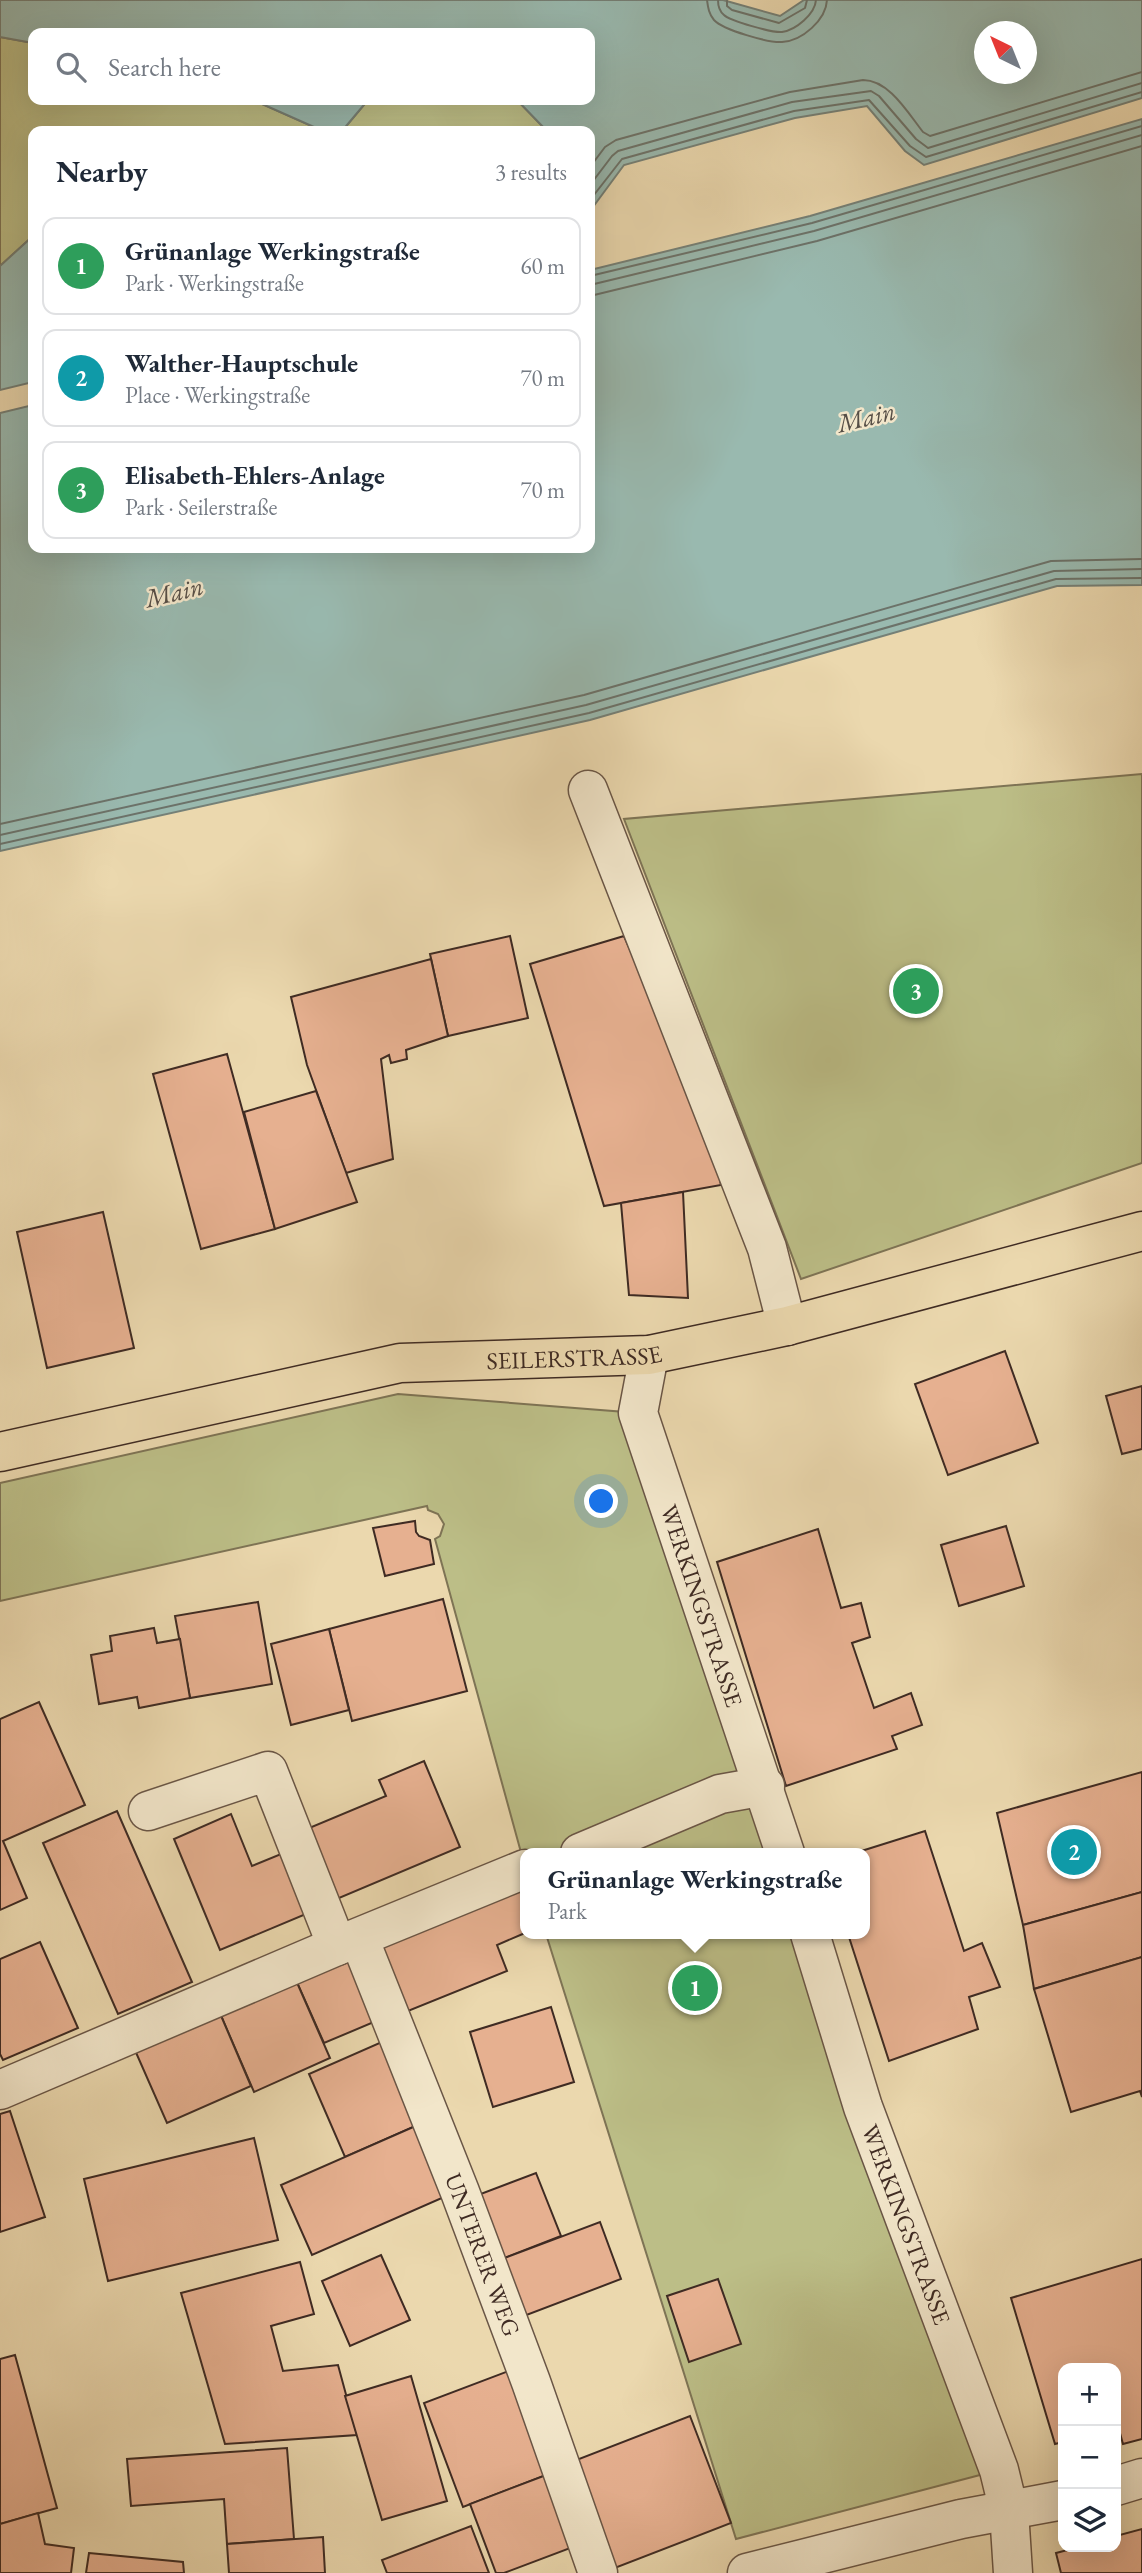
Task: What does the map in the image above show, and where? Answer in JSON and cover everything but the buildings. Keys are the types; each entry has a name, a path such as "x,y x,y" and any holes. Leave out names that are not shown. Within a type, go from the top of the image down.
{"main road":[{"name":"SEILERSTRASSE","path":"0,1452 400,1363 649,1355 787,1326 1142,1231"}],"street":[{"path":"588,790 767,1248 787,1326"},
{"name":"WERKINGSTRASSE","path":"649,1355 638,1413 765,1786 784,1848"},
{"name":"UNTERER WEG","path":"148,1811 268,1771 460,2192 598,2573"},
{"path":"592,1848 720,1794 765,1786"},
{"path":"0,2090 520,1871"},
{"name":"WERKINGSTRASSE","path":"812,1939 863,2107 999,2470 1009,2511 1013,2573"},
{"path":"1121,2484 1142,2478"},
{"path":"747,2573 948,2522 1058,2501"}],"green space":[{"path":"0,37 28,42 28,105 264,105 312,126 28,126 28,241 0,266"},
{"path":"364,105 522,105 542,126 346,126"},
{"path":"1142,774 1142,1163 801,1279 624,819"},
{"path":"398,1394 638,1413 783,1848 520,1849 435,1539 440,1536 444,1524 438,1514 428,1510 427,1506 0,1601 0,1483"},
{"path":"548,1939 812,1939 999,2470 736,2539"}],"water":[{"path":"0,0 723,0 780,16 804,0 1142,0 1142,98 924,165 905,151 867,106 795,118 624,165 595,204 595,126 542,126 522,105 595,105 595,28 28,28 28,42 0,37"},
{"path":"264,105 364,105 346,126 312,126"},
{"name":"Main","path":"1142,119 1142,585 1057,586 590,720 0,851 0,413 28,406 28,553 595,553 595,269 810,216"},
{"path":"28,241 28,383 0,390 0,266"}],"place":[{"name":"Elisabeth-Ehlers-Anlage","path":"916,991"},
{"name":"Walther-Hauptschule","path":"1074,1852"},
{"name":"Grünanlage Werkingstraße","path":"695,1988"}]}
